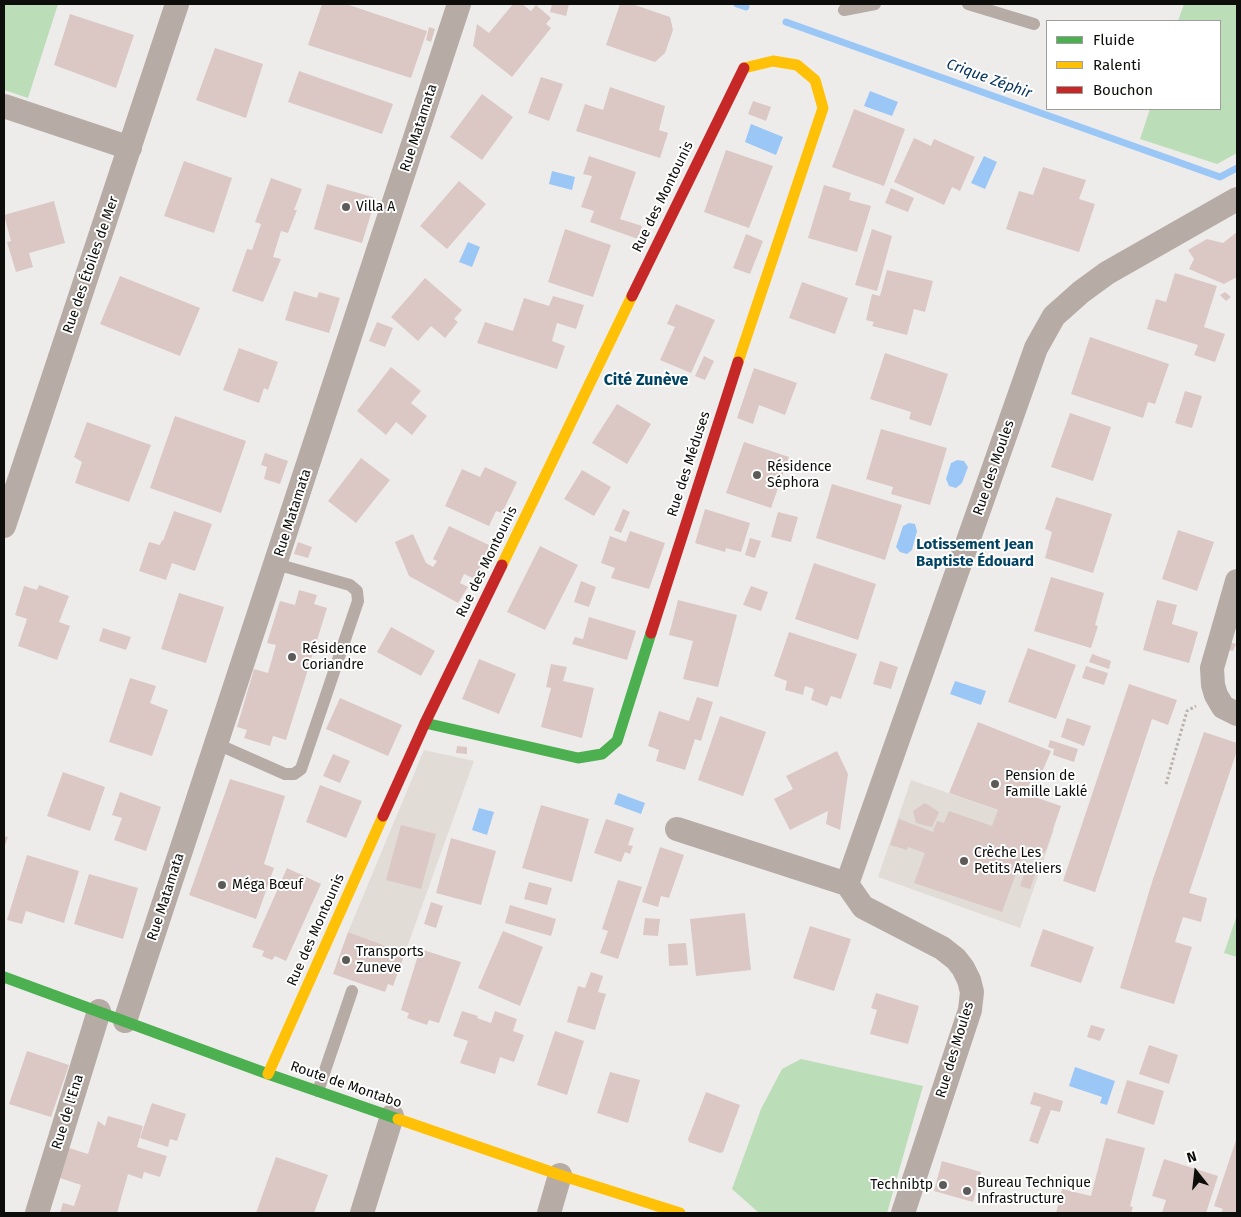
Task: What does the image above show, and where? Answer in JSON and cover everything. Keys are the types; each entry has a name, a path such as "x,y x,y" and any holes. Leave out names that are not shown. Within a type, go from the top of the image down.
{"street":[{"name":"Rue des Étoiles de Mer","path":"4,526 177,4"},
{"name":"Rue Matamata","path":"125,1021 459,4"},
{"name":"Rue des Méduses","path":"426,723 578,758 602,754 617,741 731,382 823,108 815,80 798,65 772,61 743,68"},
{"name":"Rue des Montounis","path":"268,1074 426,723 743,68"},
{"path":"4,106 130,148"},
{"name":"Rue des Moules","path":"903,1213 970,1010 972,992 969,980 956,958 942,948 863,907 847,884 1036,348 1054,316 1081,292 1107,273 1237,199"},
{"path":"1237,581 1212,668 1213,685 1216,695 1223,707 1237,714"},
{"path":"676,829 847,884"},
{"name":"Route de Montabo","path":"4,977 268,1074 560,1175 680,1213"},
{"name":"Rue de l'Ena","path":"37,1213 99,1011"},
{"path":"362,1213 392,1116"},
{"path":"550,1213 560,1175"}],"lane":[{"path":"844,10 875,4"},
{"path":"968,4 1034,24"},
{"path":"217,744 284,774 294,774 301,769 358,601 357,591 350,585 276,564"},
{"path":"318,1091 352,991"}],"path":[{"path":"1166,784 1187,711 1216,695"}],"shaded area":[{"path":"424,750 474,761 405,953 348,932"},
{"name":"Crèche Les Petits Ateliers","path":"911,780 1054,830 1020,928 878,877"}],"green space":[{"path":"4,4 58,4 28,98 4,90"},
{"path":"1184,4 1237,4 1237,153 1217,164 1140,139 1150,110 1221,110 1221,20 1178,20"},
{"path":"1237,915 1237,957 1224,953"},
{"path":"801,1059 923,1086 887,1213 763,1213 758,1212 732,1189 761,1109 782,1069"}],"water":[{"path":"870,91 898,102 892,116 864,106"},
{"path":"751,124 783,137 776,155 745,142"},
{"path":"984,156 997,162 985,189 971,183"},
{"path":"552,171 575,177 572,190 549,184"},
{"path":"468,242 480,247 472,267 459,262"},
{"path":"957,460 964,461 968,467 962,483 956,488 949,486 946,479 951,463"},
{"path":"909,523 915,524 917,531 912,550 907,554 900,552 896,547 903,526"},
{"path":"955,681 986,691 981,705 950,694"},
{"path":"618,793 645,803 641,814 614,804"},
{"path":"479,808 494,812 487,835 472,830"},
{"path":"1075,1067 1115,1081 1107,1105 1100,1103 1102,1097 1069,1086"}],"building":[{"path":"322,4 346,4 427,31 411,78 308,45"},
{"path":"513,4 522,4 531,11 536,5 551,18 546,24 551,28 512,77 473,46 477,24 489,33"},
{"path":"552,4 569,4 566,16 550,12"},
{"path":"620,4 632,4 670,17 673,30 665,53 655,62 606,45"},
{"path":"70,14 134,35 116,88 54,65"},
{"path":"429,27 435,29 431,42 426,40"},
{"path":"215,48 263,64 246,118 196,100"},
{"path":"299,71 393,104 382,134 288,102"},
{"path":"541,77 563,84 549,121 528,113"},
{"path":"610,87 665,106 659,130 668,133 660,158 576,131 585,104 603,110"},
{"path":"482,94 513,117 482,160 450,137"},
{"path":"753,101 771,107 766,121 748,114"},
{"path":"854,109 905,129 884,186 832,167"},
{"path":"914,138 931,146 934,139 975,157 960,191 952,187 944,205 894,182"},
{"path":"726,150 773,166 749,228 704,212"},
{"path":"589,156 636,172 620,219 642,226 638,239 590,222 594,211 581,207 592,176 583,174"},
{"path":"184,161 232,178 214,233 164,216"},
{"path":"1043,167 1086,180 1079,199 1095,204 1079,252 1006,229 1019,191 1033,195"},
{"path":"271,178 302,189 294,210 297,210 288,233 281,231 273,257 281,259 263,302 232,291 247,249 252,250 257,236 261,224 255,222"},
{"path":"459,181 486,204 447,249 420,226"},
{"name":"Villa A","path":"327,184 376,198 362,243 314,229"},
{"path":"824,185 851,193 849,200 871,206 857,252 808,238"},
{"path":"891,188 914,198 908,212 885,203"},
{"path":"54,201 65,243 29,253 33,267 16,272 7,242 11,241 4,215"},
{"path":"565,229 611,245 593,297 548,282"},
{"path":"872,229 892,236 877,291 855,285"},
{"path":"1237,232 1237,277 1224,284 1189,269 1194,259 1188,250 1207,239 1223,243"},
{"path":"746,234 763,241 750,274 733,268"},
{"path":"887,270 933,281 925,312 914,309 907,335 872,326 874,322 866,320 872,294 880,296"},
{"path":"1175,273 1217,286 1204,327 1225,334 1215,362 1194,355 1198,345 1147,329 1156,299 1166,302"},
{"path":"120,276 200,308 180,356 100,324"},
{"path":"425,278 462,310 454,319 458,322 445,338 431,326 418,341 391,317"},
{"path":"802,282 848,298 835,334 789,318"},
{"path":"294,291 317,298 319,292 340,298 329,333 285,320"},
{"path":"1225,292 1231,297 1226,301 1220,295"},
{"path":"553,296 584,305 576,329 557,323 552,341 565,346 557,369 477,343 485,322 513,331 524,298 549,306"},
{"path":"676,304 715,320 691,373 660,360 675,327 667,324"},
{"path":"377,322 393,328 385,347 369,341"},
{"path":"1090,337 1169,364 1155,404 1148,402 1143,418 1071,394"},
{"path":"239,348 278,362 268,390 264,388 259,403 223,390"},
{"path":"885,353 948,374 931,426 909,419 911,412 870,399"},
{"path":"704,356 714,361 705,380 695,376"},
{"path":"391,367 421,391 411,403 427,416 412,435 396,422 386,435 357,411"},
{"path":"754,368 797,383 785,415 759,405 753,424 737,418"},
{"path":"1185,391 1202,396 1192,428 1175,423"},
{"path":"617,404 651,424 627,464 592,443"},
{"path":"1070,413 1111,427 1093,481 1051,467"},
{"path":"175,416 246,441 221,513 150,488"},
{"path":"87,422 151,445 129,502 75,483 82,462 74,457"},
{"path":"881,429 947,448 930,505 891,494 893,487 866,479"},
{"name":"Résidence Séphora","path":"744,442 789,457 771,508 726,493"},
{"path":"265,453 288,461 280,484 264,479 267,467 261,465"},
{"path":"361,458 390,480 356,523 328,501"},
{"path":"485,467 517,482 502,513 496,511 489,526 445,506 462,469 480,477"},
{"path":"582,470 611,487 594,516 564,499"},
{"path":"832,484 902,505 885,560 816,538"},
{"path":"1056,497 1112,514 1093,573 1045,558 1052,532 1045,529"},
{"path":"623,509 630,512 621,533 614,530"},
{"path":"705,509 750,523 741,552 726,548 725,552 695,543"},
{"path":"174,511 212,524 195,571 172,563 166,580 139,571 149,542 160,545"},
{"path":"778,512 798,517 791,542 771,537"},
{"path":"449,526 491,546 475,579 464,574 460,583 468,587 458,603 409,576 395,542 413,534 426,563 433,567 437,561 433,559"},
{"path":"1178,530 1214,542 1197,591 1162,579"},
{"path":"630,531 665,543 649,589 611,578 615,568 601,563 610,536 626,542"},
{"path":"750,538 761,541 755,558 745,555"},
{"path":"298,542 312,547 308,558 294,554"},
{"path":"540,546 578,565 545,630 507,612"},
{"path":"814,563 876,584 858,640 795,619"},
{"path":"1051,577 1104,593 1095,625 1098,626 1091,648 1034,631"},
{"path":"581,581 596,587 589,607 574,602"},
{"path":"39,585 69,596 59,622 70,626 57,660 18,646 27,619 15,615 24,586 37,590"},
{"path":"751,586 768,592 761,611 743,605"},
{"name":"Résidence Coriandre","path":"299,590 317,595 314,604 327,608 286,740 273,736 270,746 244,738 247,730 237,727 254,669 268,673 276,645 267,643 280,601 295,605"},
{"path":"179,593 224,607 206,663 161,649"},
{"path":"678,600 737,615 718,687 683,679 693,641 669,635"},
{"path":"1157,600 1177,605 1172,624 1198,632 1189,663 1143,650"},
{"path":"589,617 636,631 627,660 572,644 575,637 583,639"},
{"path":"391,627 435,651 421,676 377,652"},
{"path":"103,628 131,637 126,650 99,641"},
{"path":"789,632 857,654 841,699 831,696 827,706 811,700 814,689 805,686 803,695 785,690 787,681 774,676"},
{"path":"1230,642 1236,644 1233,651 1227,650"},
{"path":"1028,648 1076,665 1056,719 1008,702"},
{"path":"1092,654 1111,661 1109,669 1089,662"},
{"path":"479,659 516,674 499,714 462,699"},
{"path":"880,661 898,667 891,689 873,684"},
{"path":"551,664 567,667 563,681 594,688 582,738 541,727 551,688 546,687"},
{"path":"1086,666 1108,673 1104,685 1082,678"},
{"path":"130,678 156,686 150,703 168,710 152,756 109,742"},
{"path":"1129,684 1177,700 1168,725 1152,719 1095,892 1063,881"},
{"path":"697,697 713,702 701,741 695,739 685,770 656,761 659,750 648,746 659,711 689,721"},
{"path":"340,698 402,725 388,756 326,729"},
{"path":"720,716 766,732 743,796 698,780"},
{"path":"1067,718 1091,726 1084,746 1061,737"},
{"path":"978,722 1051,751 1040,777 1033,774 1026,794 1061,806 1045,853 1026,846 1002,912 914,883 925,853 908,847 907,850 890,845 899,819 933,832 937,821 944,823 949,811 992,826 998,810 949,793"},
{"path":"1204,732 1237,743 1237,751 1189,893 1207,898 1201,922 1183,917 1175,942 1192,947 1174,1004 1120,988 1152,882"},
{"path":"1050,740 1078,749 1074,762 1053,755 1054,749 1048,747"},
{"path":"457,746 467,747 467,754 456,753"},
{"path":"837,751 848,774 840,830 826,824 828,811 790,830 774,799 793,789 786,776"},
{"path":"333,754 350,761 340,783 323,776"},
{"path":"63,772 105,787 90,831 47,816"},
{"path":"230,779 285,796 264,864 274,868 256,919 189,895"},
{"path":"320,785 362,801 346,838 306,822"},
{"path":"120,792 161,807 146,851 114,840 122,818 112,815"},
{"path":"925,803 939,812 932,827 916,823 913,811"},
{"path":"541,805 589,819 572,882 522,868"},
{"path":"606,819 634,828 628,845 633,846 630,854 625,852 621,862 594,853"},
{"path":"401,825 436,834 421,889 386,880"},
{"path":"4,836 8,837 4,848"},
{"path":"451,838 496,851 481,905 436,893"},
{"path":"660,847 684,855 669,898 661,896 658,907 642,902"},
{"path":"27,855 79,871 64,923 26,911 22,924 7,920"},
{"path":"1027,866 1037,869 1030,889 1020,886"},
{"path":"287,868 321,884 286,961 275,956 272,960 262,956 264,951 252,947"},
{"path":"89,874 138,888 123,939 74,924"},
{"path":"618,880 642,887 618,959 600,953 608,931 602,929"},
{"path":"529,882 552,888 547,905 524,899"},
{"path":"431,902 443,906 436,928 424,924"},
{"path":"510,905 556,919 551,936 505,923"},
{"path":"745,913 751,970 696,976 690,919"},
{"path":"645,918 660,919 658,936 643,935"},
{"path":"810,926 851,939 834,991 793,978"},
{"path":"1043,929 1094,947 1081,983 1030,966"},
{"path":"503,931 543,947 520,1006 478,988"},
{"path":"348,932 405,953 393,986 388,984 385,992 333,974"},
{"path":"686,943 688,965 669,966 668,944"},
{"path":"420,949 461,962 439,1023 429,1020 427,1025 407,1018 409,1013 401,1010"},
{"path":"591,972 603,976 598,992 606,994 595,1030 567,1022 578,986 585,988"},
{"path":"876,993 919,1006 908,1044 870,1034 877,1010 871,1008"},
{"path":"462,1011 491,1023 495,1011 517,1019 513,1031 524,1035 514,1062 500,1057 495,1074 460,1063 468,1041 453,1036"},
{"path":"1091,1025 1105,1029 1100,1041 1087,1037"},
{"path":"555,1031 584,1041 567,1095 537,1085"},
{"path":"1149,1045 1178,1055 1169,1084 1139,1074"},
{"path":"27,1051 69,1065 51,1117 9,1104"},
{"path":"610,1072 640,1080 628,1123 597,1113"},
{"path":"1127,1080 1164,1091 1154,1125 1117,1113"},
{"path":"706,1092 740,1105 723,1152 720,1153 689,1142 688,1139"},
{"path":"1034,1092 1063,1101 1060,1112 1051,1110 1038,1144 1029,1141 1041,1107 1030,1104"},
{"path":"152,1103 186,1114 177,1141 170,1139 168,1147 140,1138"},
{"path":"108,1116 143,1126 137,1147 167,1156 160,1177 144,1172 142,1179 128,1174 117,1213 60,1213 63,1203 74,1206 81,1185 57,1177 66,1147 88,1154 98,1121 105,1126"},
{"path":"1237,1137 1237,1213 1221,1213 1223,1209 1214,1206"},
{"path":"1106,1138 1145,1148 1130,1206 1133,1207 1131,1213 1056,1213 1062,1189 1091,1196"},
{"path":"276,1157 328,1175 314,1213 256,1213"},
{"path":"1164,1159 1218,1176 1206,1213 1162,1213 1166,1200 1152,1196"},
{"path":"942,1161 981,1172 973,1202 934,1191"}],"waterway":[{"name":"Crique Zéphir","path":"737,4 746,7"},
{"name":"Crique Zéphir","path":"786,22 1220,177 1237,168"}],"traffic: fast":[{"path":"425,723 578,758 602,754 617,741 651,633"},
{"path":"4,977 268,1074 398,1119"}],"traffic: slow":[{"path":"738,362 823,108 815,80 797,65 773,61 744,68"},
{"path":"502,565 632,296"},
{"path":"268,1074 383,816"},
{"path":"398,1119 560,1175 680,1213"}],"traffic: jam":[{"path":"632,296 744,68"},
{"path":"651,633 738,362"},
{"path":"383,816 425,723 502,565"}],"place":[{"name":"Villa A","path":"346,207"},
{"name":"Résidence Séphora","path":"757,475"},
{"name":"Résidence Coriandre","path":"292,657"},
{"name":"Pension de Famille Laklé","path":"995,784"},
{"name":"Crèche Les Petits Ateliers","path":"964,861"},
{"name":"Méga Bœuf","path":"222,885"},
{"name":"Transports Zuneve","path":"346,960"},
{"name":"Technibtp","path":"943,1185"},
{"name":"Bureau Technique Infrastructure","path":"967,1191"}],"district":[{"name":"Cité Zunève","path":"646,381"},
{"name":"Lotissement Jean Baptiste Édouard","path":"975,554"}]}
